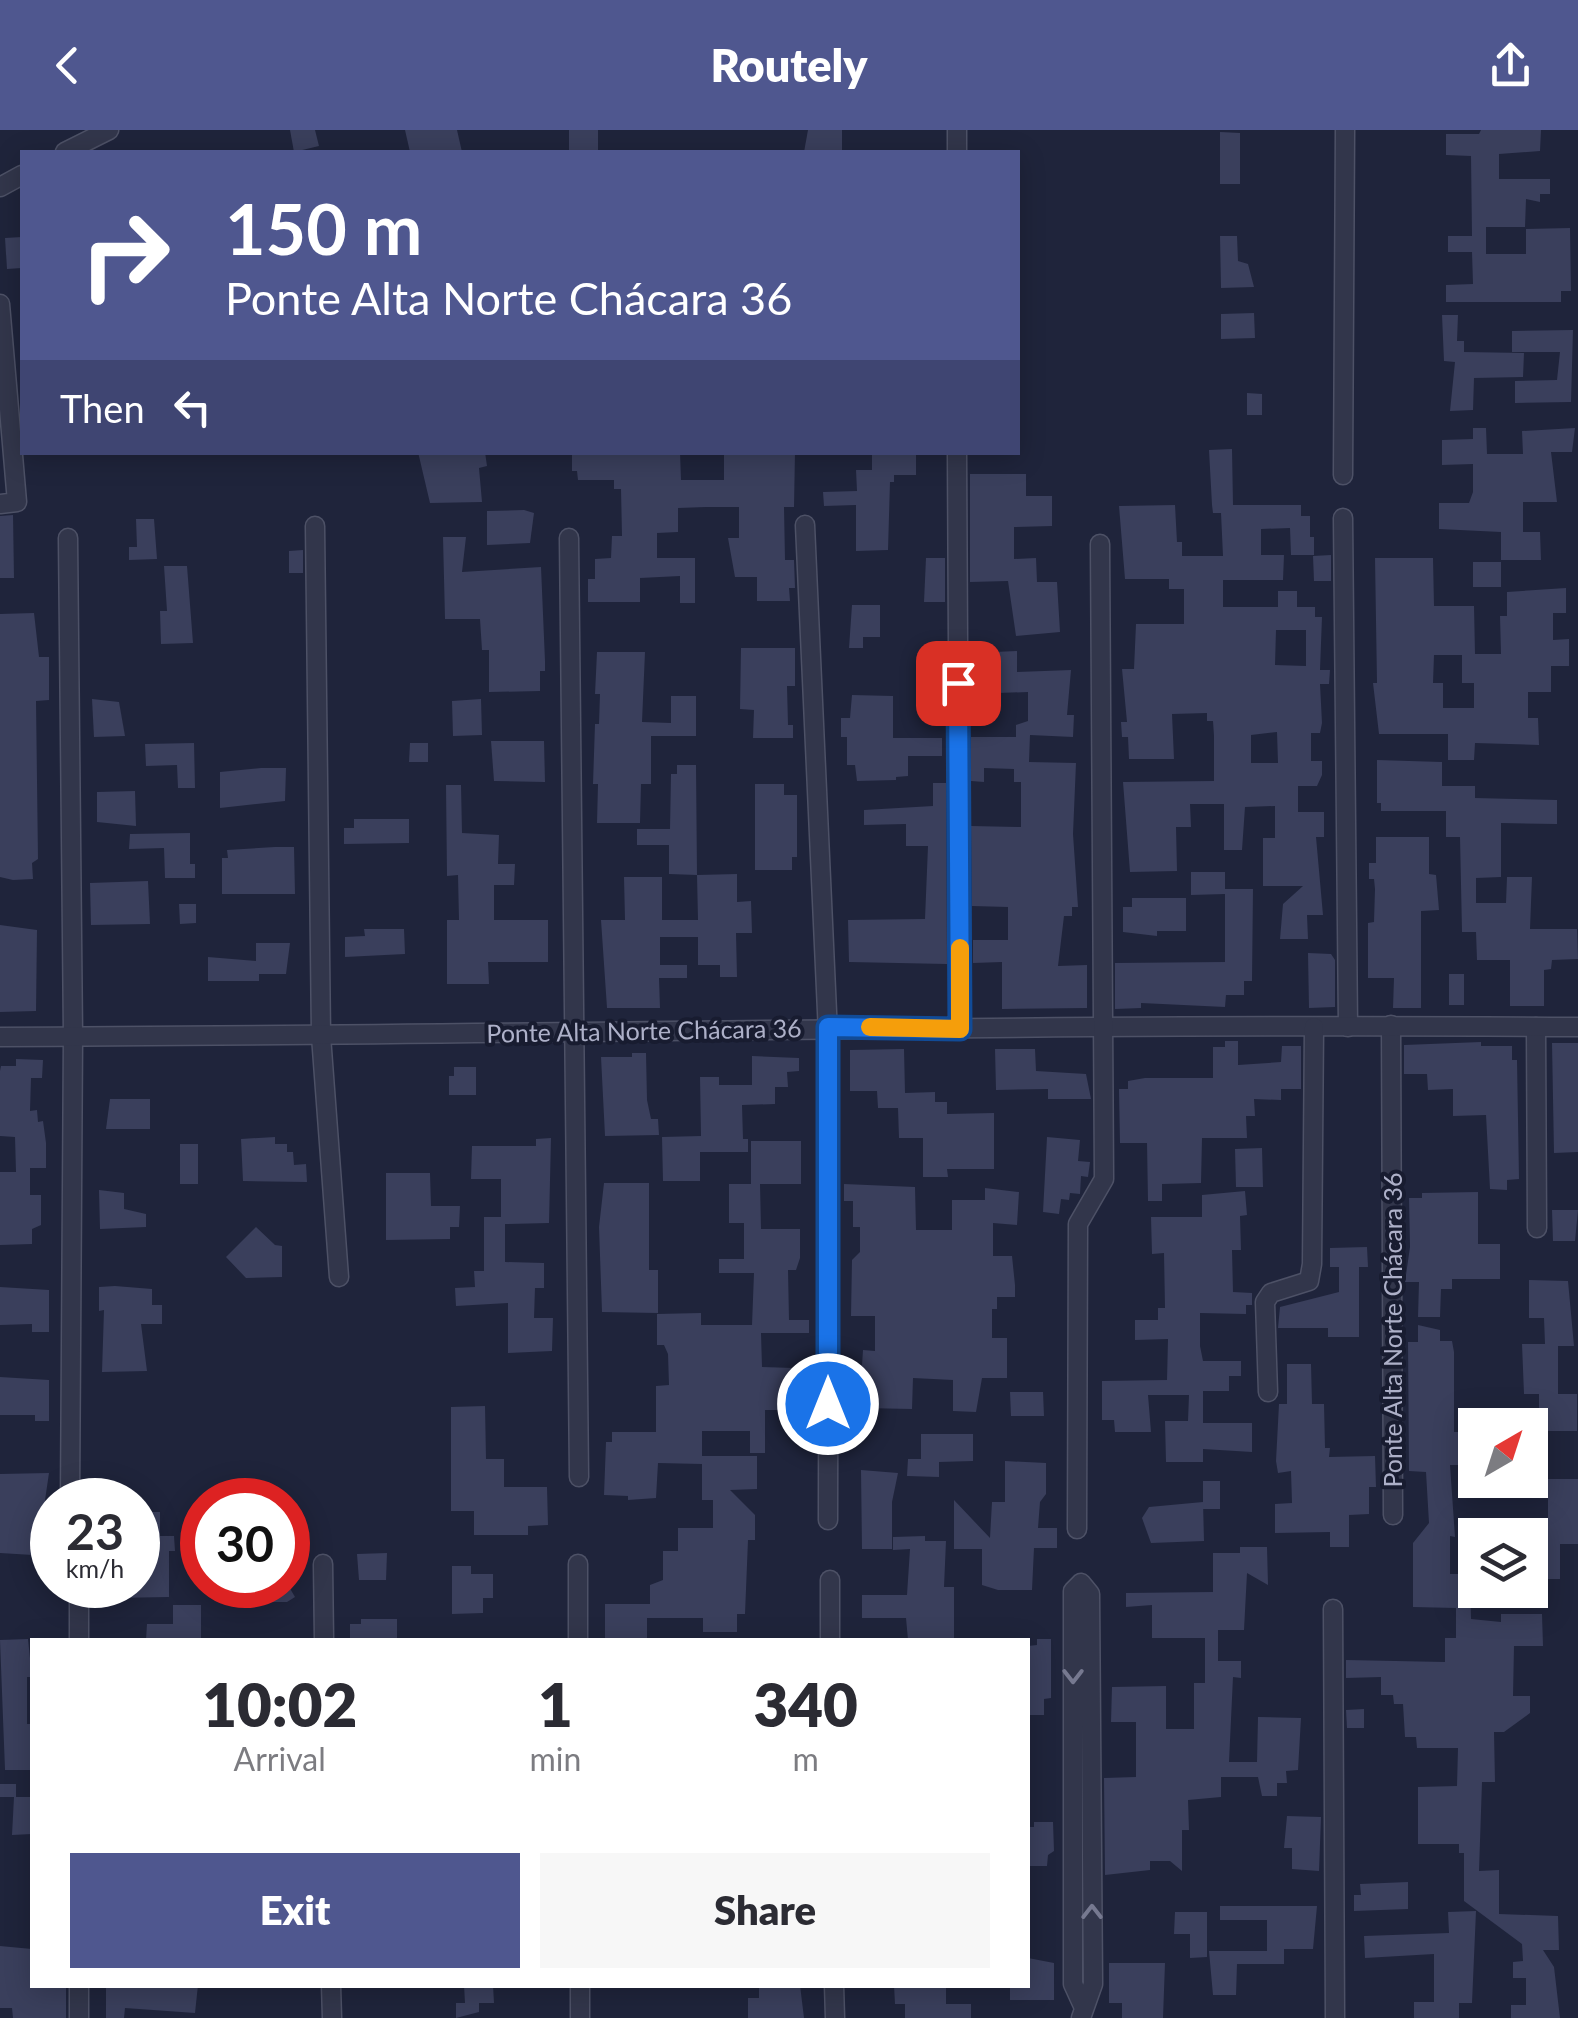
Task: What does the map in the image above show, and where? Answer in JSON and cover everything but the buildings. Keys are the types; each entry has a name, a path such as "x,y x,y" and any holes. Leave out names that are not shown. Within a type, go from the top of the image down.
{"street":[{"path":"69,150 109,130"},
{"path":"1343,475 1345,130"},
{"path":"0,304 17,502 0,504"},
{"path":"957,455 960,1029"},
{"path":"1343,518 1348,1027"},
{"path":"805,525 828,1027 828,1520"},
{"path":"315,526 322,1036 339,1277"},
{"path":"68,538 73,1036 70,1478"},
{"path":"569,538 579,1477"},
{"path":"1077,1529 1078,1224 1104,1179 1100,544"},
{"name":"Ponte Alta Norte Chácara 36","path":"1391,1026 1393,1515"},
{"name":"Ponte Alta Norte Chácara 36","path":"0,1037 575,1035 828,1027 1578,1027"},
{"path":"1268,1392 1265,1302 1271,1293 1308,1280 1312,1264 1314,1027"},
{"path":"1536,1027 1537,1228"},
{"path":"323,1564 324,1638"},
{"path":"578,1564 578,1638"},
{"path":"830,1580 830,1638"},
{"path":"1082,2013 1093,1984 1083,1835 1073,1591 1081,1583 1090,1594 1083,1835"},
{"path":"78,1608 78,1638"},
{"path":"1333,1609 1335,2018"},
{"path":"79,1988 79,2018"},
{"path":"332,1988 332,2018"},
{"path":"580,1988 580,2018"},
{"path":"834,1988 835,2018"}],"slow traffic":[{"path":"870,1027 960,1029 960,948"}],"route":[{"path":"828,1404 828,1027 960,1029 958,683"}]}
